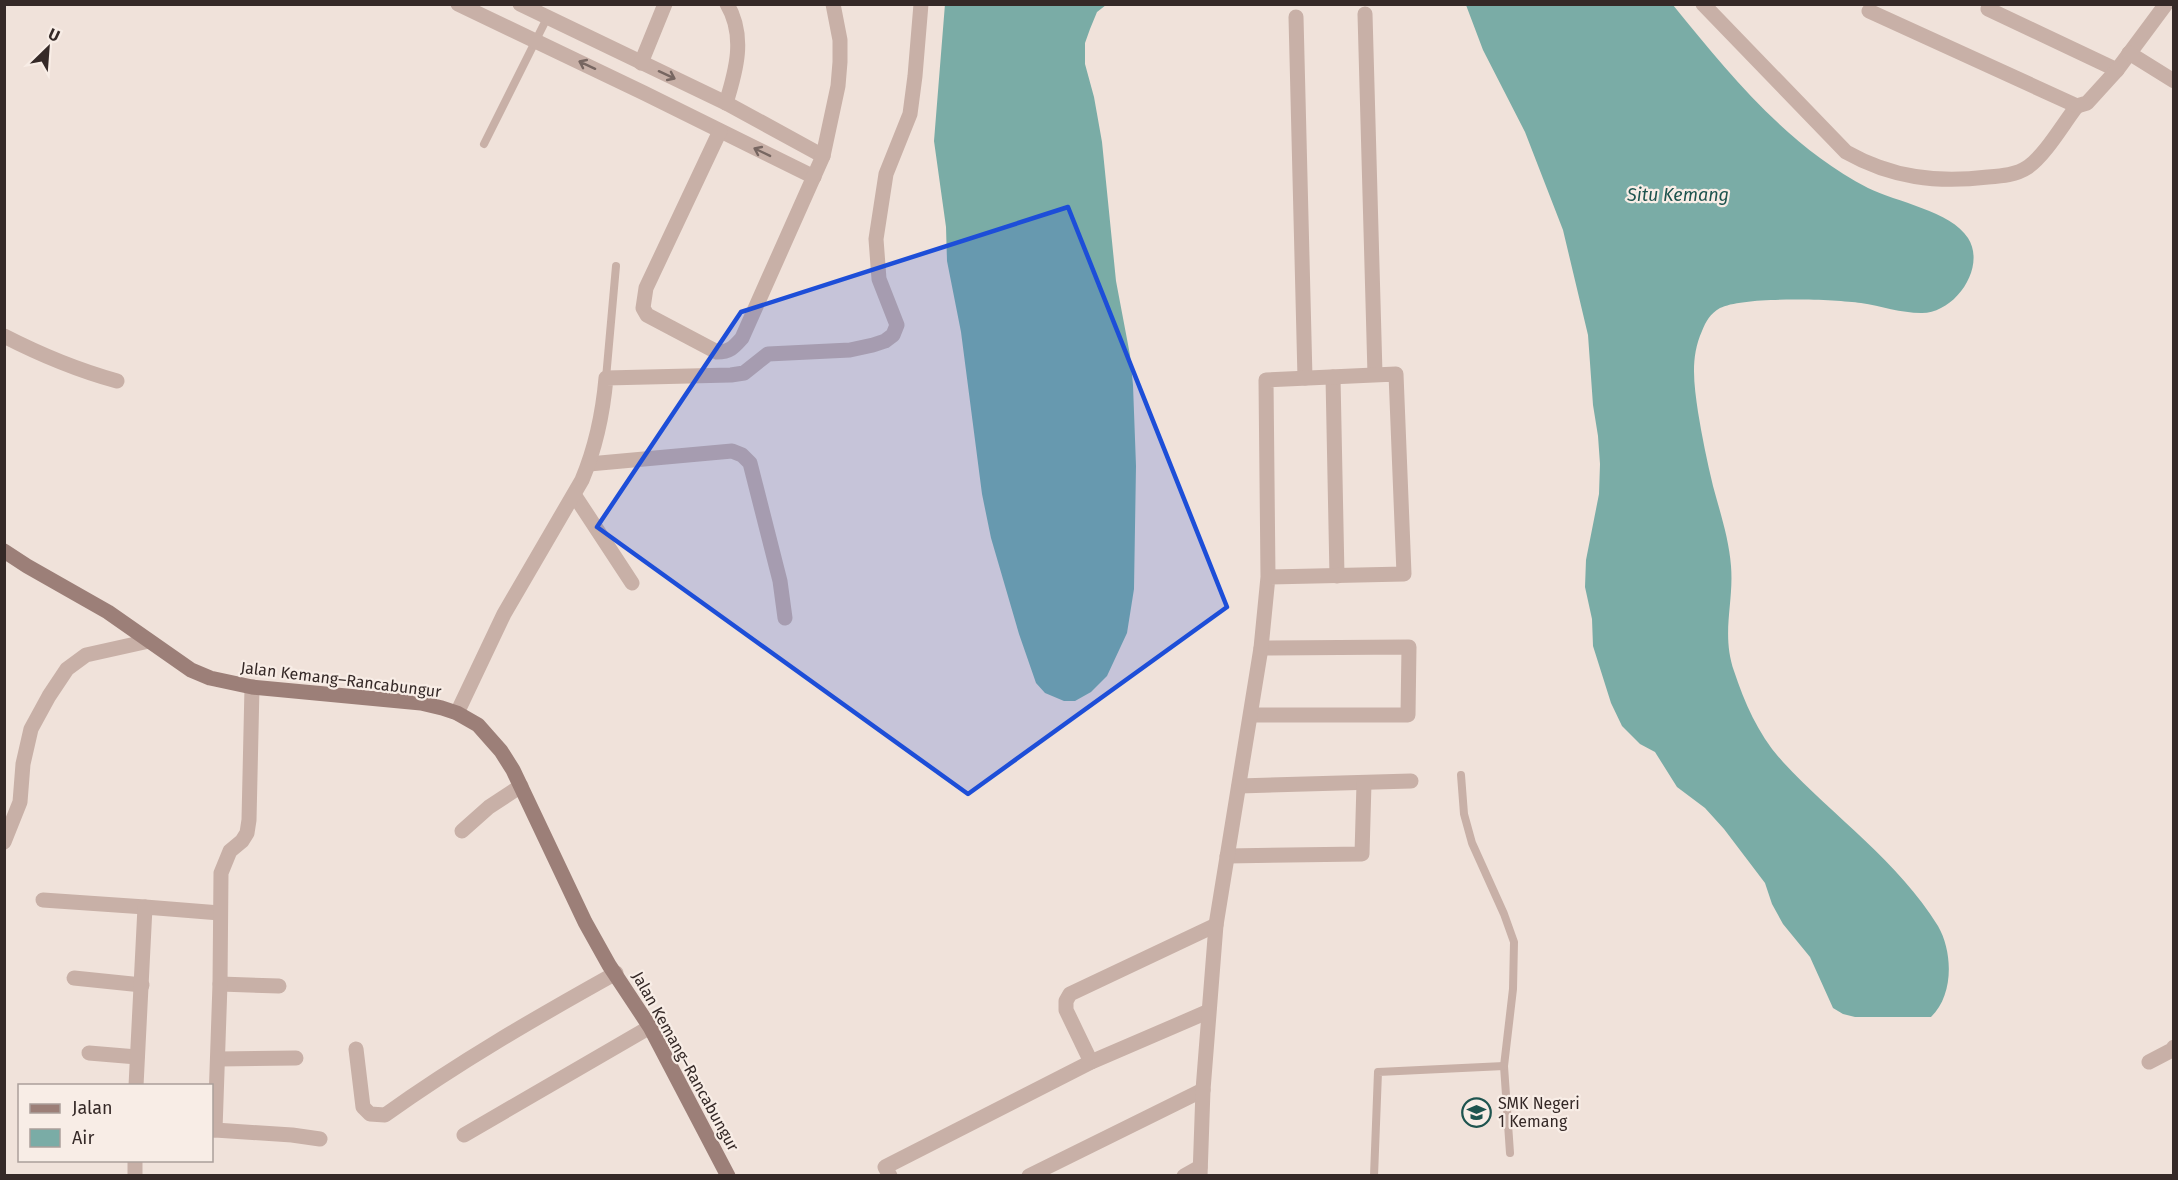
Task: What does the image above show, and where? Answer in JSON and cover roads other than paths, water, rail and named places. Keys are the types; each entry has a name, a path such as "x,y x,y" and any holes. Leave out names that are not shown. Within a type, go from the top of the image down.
{"street":[{"path":"458,4 814,177"},
{"path":"520,4 726,103 823,156"},
{"path":"641,63 665,4"},
{"path":"726,103 739,54 737,32 727,4"},
{"path":"720,131 646,288 643,308 647,315 717,352 726,352 733,349 742,338 823,156 838,86 840,62 840,40 833,4"},
{"path":"457,713 504,614 574,496 589,464 606,378 731,375 744,373 768,354 850,350 885,341 893,335 897,325 879,279 876,239 886,174 910,114 921,4"},
{"path":"1703,4 1846,152 1864,162 1910,176 1939,181 2019,172 2030,165 2077,106 2087,103 2117,70 2166,4"},
{"path":"1988,9 2117,70"},
{"path":"1869,11 2077,106"},
{"path":"1365,14 1375,374"},
{"path":"1296,17 1305,378"},
{"path":"2129,53 2174,81"},
{"path":"4,336 79,371 117,381"},
{"path":"1184,1176 1200,1171 1207,1012 1216,925 1262,648 1268,577 1266,380 1396,374 1404,574 1268,577"},
{"path":"1333,376 1338,576"},
{"path":"589,464 732,451 742,455 750,463 780,581 785,618"},
{"path":"574,496 632,584"},
{"name":"Jalan Kemang–Rancabungur","path":"4,550 27,566 108,612 191,670 210,678 252,687 421,703 457,713 478,725 496,744 513,770 585,922 609,965 650,1027 728,1176"},
{"path":"4,842 20,802 23,764 32,729 49,696 67,669 86,655 149,640"},
{"path":"1251,716 1408,715 1408,647 1262,648"},
{"path":"252,687 249,820 247,832 242,841 230,851 221,873 218,1059 213,1130 275,1133 320,1139"},
{"path":"1239,786 1411,781"},
{"path":"1227,856 1362,854 1364,783"},
{"path":"462,831 489,807 521,786"},
{"path":"43,900 220,913"},
{"path":"136,1084 146,907"},
{"path":"1091,1062 1066,1010 1066,1001 1070,994 1216,925"},
{"path":"356,1049 363,1107 369,1114 386,1115 434,1080 519,1026 616,973"},
{"path":"74,978 142,985"},
{"path":"220,984 279,986"},
{"path":"890,1176 885,1167 1091,1062 1207,1012"},
{"path":"464,1135 650,1027"},
{"path":"2149,1062 2174,1047"},
{"path":"89,1053 136,1057"},
{"path":"218,1059 296,1058"},
{"path":"1029,1176 1203,1090"}],"lane":[{"path":"484,144 534,41 548,18"},
{"path":"606,378 616,266"},
{"path":"1461,775 1464,814 1472,843 1514,942 1513,990 1504,1066 1510,1153"},
{"path":"1374,1176 1378,1072 1504,1066"}],"water":[{"path":"945,4 1106,5 1097,12 1085,43 1085,64 1102,142 1116,281 1130,355 1133,385 1136,466 1134,589 1127,633 1107,676 1091,692 1075,701 1064,701 1045,693 1036,683 991,538 982,494 961,332 947,261 946,227 934,141"},
{"name":"Situ Kemang","path":"1466,5 1673,5 1761,107 1811,151 1838,171 1868,188 1922,208 1949,221 1968,238 1973,250 1970,275 1964,287 1945,306 1933,311 1914,313 1830,300 1768,300 1732,304 1717,310 1707,321 1698,341 1694,361 1695,391 1701,431 1730,556 1728,644 1738,683 1754,719 1774,752 1885,860 1922,903 1938,926 1946,948 1949,973 1944,997 1939,1008 1931,1017 1855,1017 1833,1008 1810,957 1783,924 1772,904 1765,883 1705,808 1677,787 1655,752 1640,744 1622,726 1611,703 1593,646 1592,619 1585,587 1586,560 1599,494 1600,464 1588,335 1563,230 1525,132 1483,50"}],"place":[{"name":"SMK Negeri 1 Kemang","path":"1477,1112"}]}
